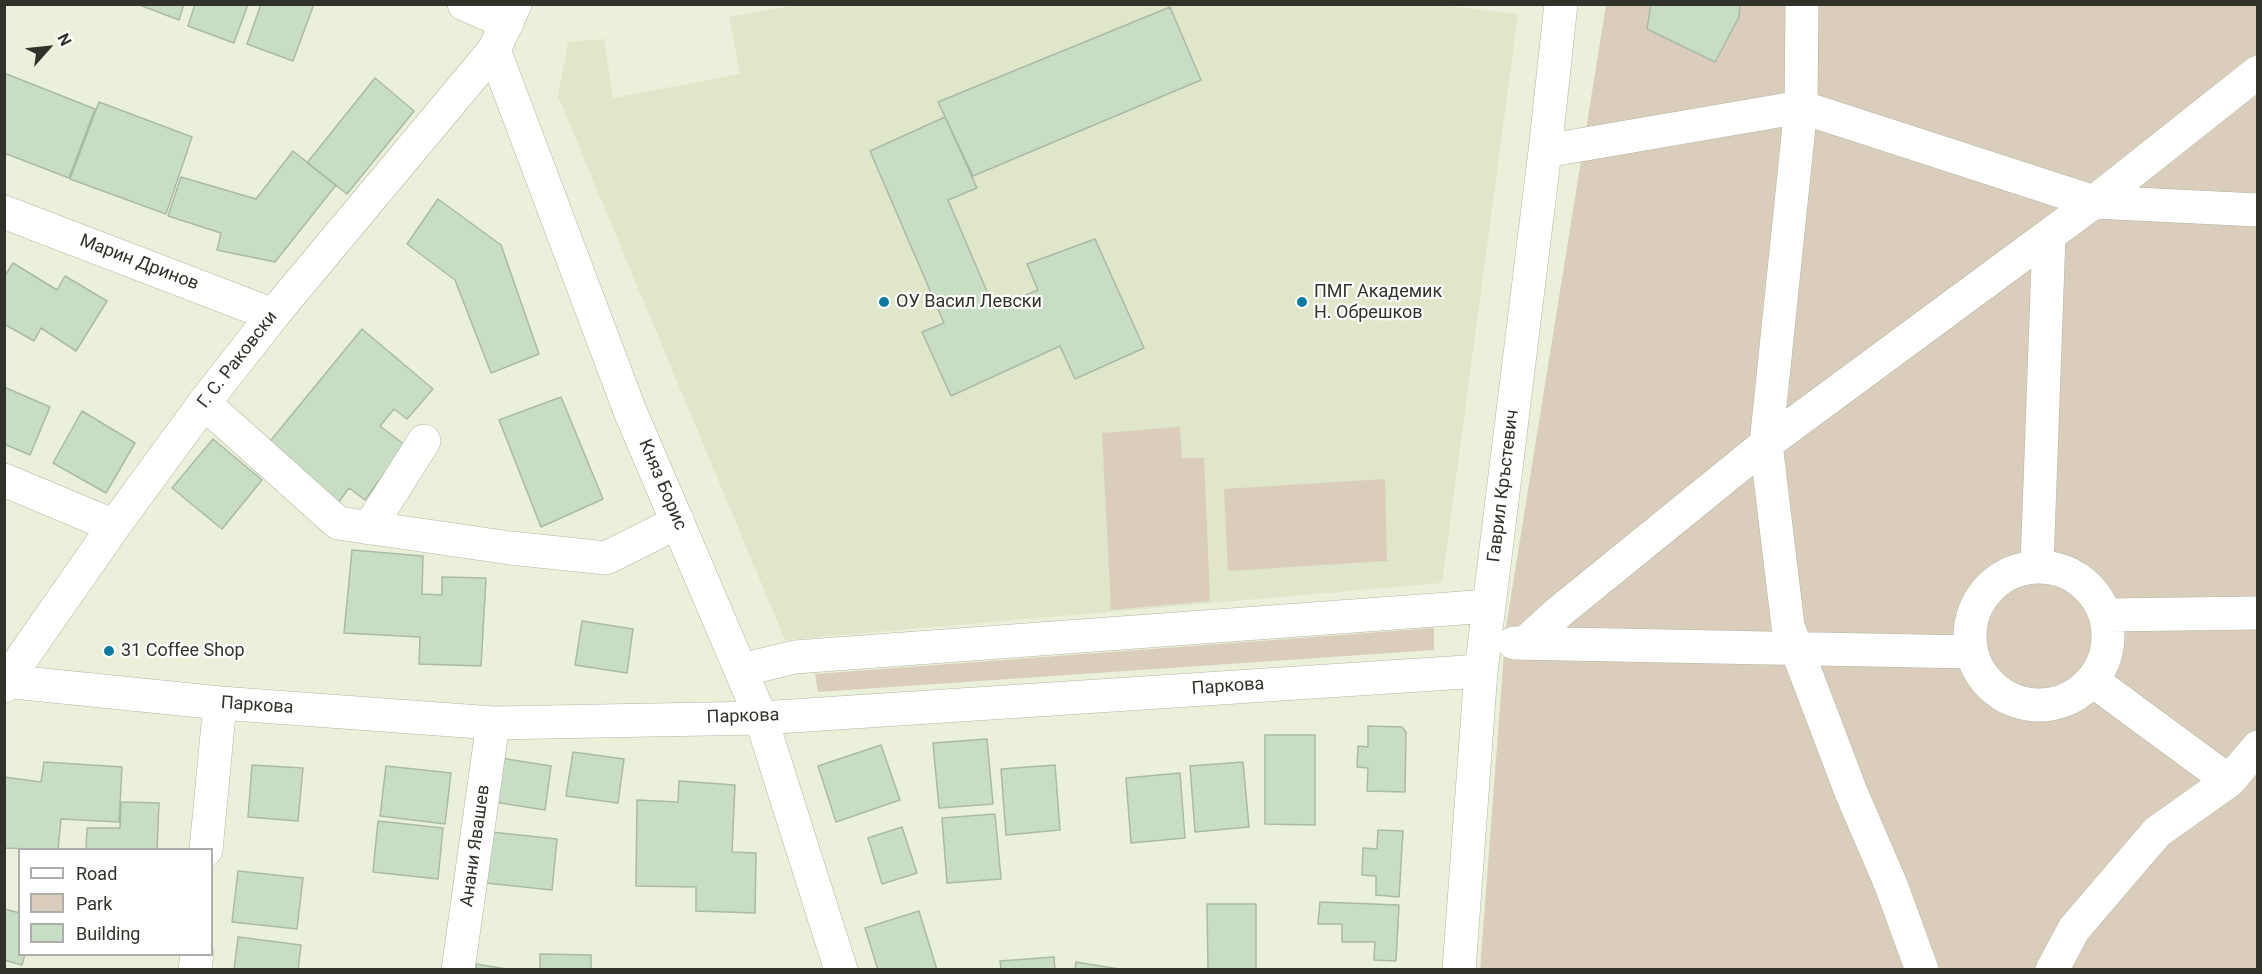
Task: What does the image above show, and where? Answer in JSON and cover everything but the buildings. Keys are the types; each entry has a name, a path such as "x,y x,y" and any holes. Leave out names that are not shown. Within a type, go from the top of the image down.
{"street":[{"path":"464,4 505,26"},
{"name":"Гаврил Кръстевич","path":"1459,969 1483,656 1561,4"},
{"path":"1802,4 1801,107 1766,444 1788,626 1851,792 1892,885 1922,969"},
{"name":"Г. С. Раковски","path":"5,682 114,526 204,403 505,26"},
{"name":"Княз Борис","path":"505,26 630,411 761,717 841,969"},
{"path":"1525,643 1559,612 1766,444 2094,202 2258,72"},
{"path":"1545,151 1801,107 2094,202 2258,210"},
{"name":"Марин Дринов","path":"4,212 273,315"},
{"path":"2037,566 2049,236"},
{"path":"204,403 338,523 510,548 606,558 678,522"},
{"path":"369,528 424,441"},
{"path":"4,480 114,526"},
{"path":"2037,566 2060,569 2080,579 2096,595 2106,615 2109,638 2105,661 2093,681 2077,696 2057,704 2035,706 2013,701 1995,689 1980,673 1971,652 1970,631 1974,611 1984,593 1999,579 2017,570 2037,566"},
{"path":"741,670 795,657 1489,606"},
{"path":"1919,652 1974,611"},
{"path":"2106,615 2258,613"},
{"name":"Паркова","path":"5,682 220,703 493,723 813,714 1483,656 1525,643 1971,652"},
{"path":"2093,681 2229,781"},
{"path":"206,848 220,703"},
{"name":"Анани Явашев","path":"458,969 493,723"},
{"path":"2052,969 2074,929 2157,832 2229,781 2258,747"}],"shaded area":[{"path":"1429,4 1518,14 1442,583 785,640 558,96 568,42 604,39 613,98 740,74 729,17 796,5"}],"green space":[{"path":"1606,5 2257,5 2257,969 1480,970 1506,627"},
{"path":"1180,427 1182,458 1204,458 1210,601 1111,610 1102,433"},
{"path":"1385,479 1387,561 1228,571 1224,489"},
{"path":"1434,628 1434,650 818,692 815,674"}],"place":[{"name":"ОУ Васил Левски","path":"884,302"},
{"name":"ПМГ Академик Н. Обрешков","path":"1302,302"},
{"name":"31 Coffee Shop","path":"109,651"}]}
